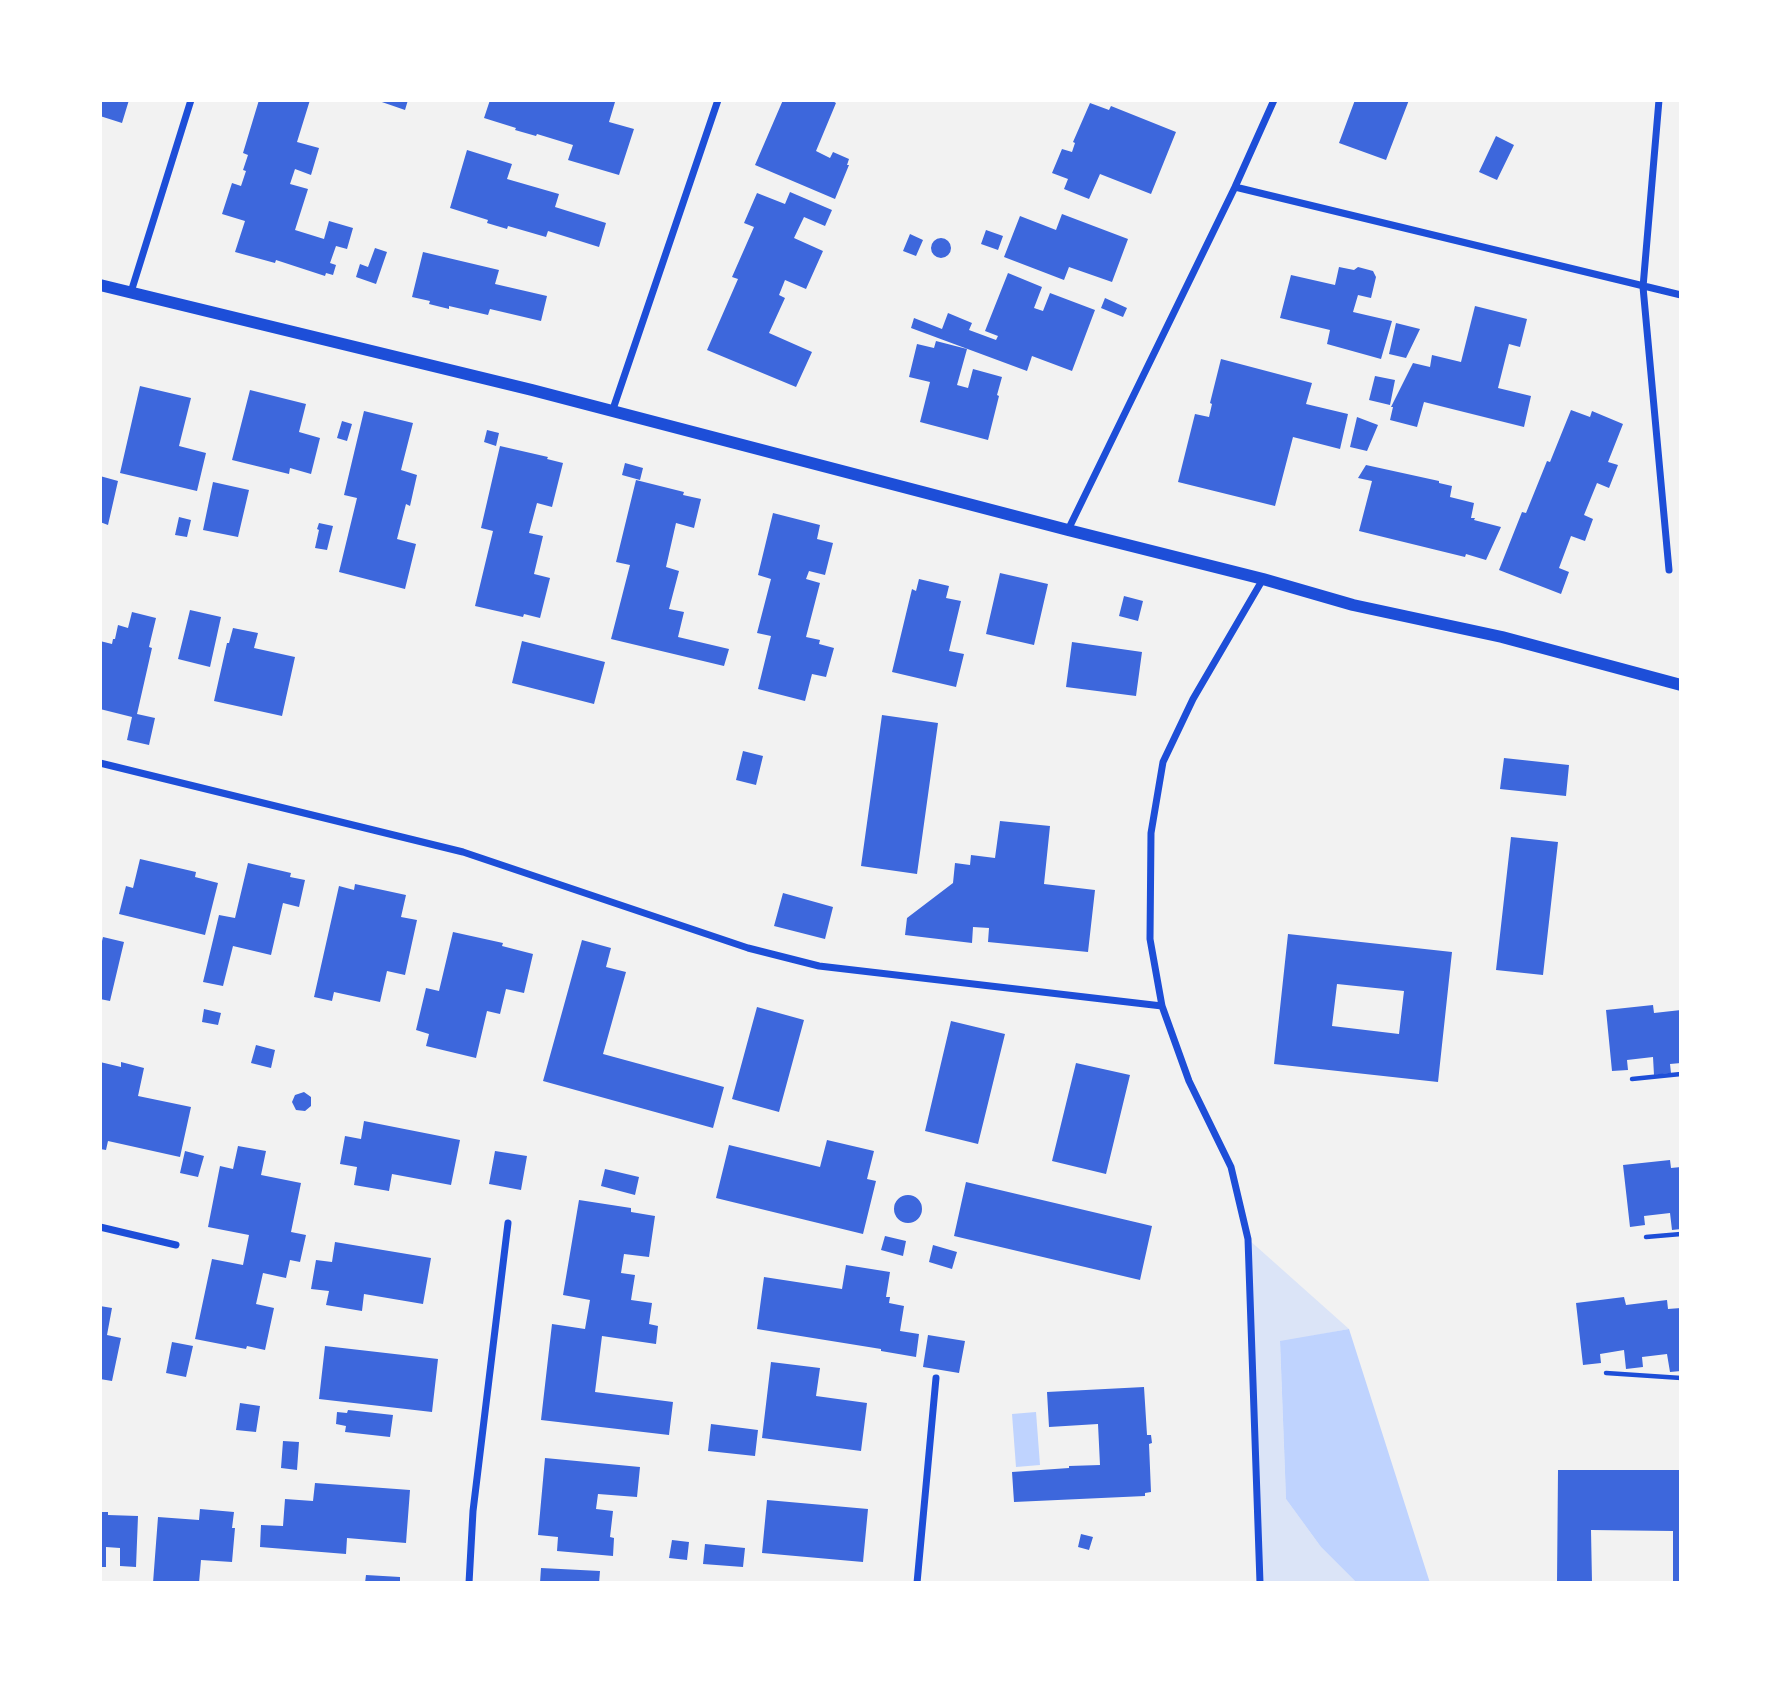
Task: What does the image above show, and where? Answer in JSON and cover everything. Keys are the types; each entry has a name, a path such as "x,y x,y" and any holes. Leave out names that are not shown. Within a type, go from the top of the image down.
{"street":[{"path":"131,292 191,100"},
{"path":"612,412 718,100"},
{"path":"1068,530 1235,187 1274,100"},
{"path":"1659,100 1643,287 1669,570"},
{"path":"1235,187 1681,295"},
{"path":"100,285 532,390 1263,579 1353,605 1502,636 1681,685"},
{"path":"1260,1583 1248,1239 1231,1167 1188,1081 1162,1006 1150,939 1151,833 1163,762 1193,699 1263,579"},
{"path":"100,763 463,852 748,948 819,966 1162,1006"},
{"path":"469,1583 473,1511 508,1223"},
{"path":"100,1227 176,1245"},
{"path":"918,1583 936,1378"}],"path":[{"path":"1632,1079 1681,1074"},
{"path":"1646,1237 1681,1234"},
{"path":"1606,1373 1681,1378"}],"shaded area":[{"path":"1248,1239 1349,1329 1280,1342 1286,1499 1321,1547 1357,1583 1260,1583"}],"water":[{"path":"1349,1329 1430,1583 1357,1583 1321,1547 1286,1499 1280,1341"},
{"path":"1036,1412 1040,1465 1016,1467 1012,1414"}],"building":[{"path":"100,100 129,100 122,123 100,116"},
{"path":"259,100 310,100 297,142 319,148 311,175 295,169 290,184 308,189 295,230 324,239 329,221 353,228 347,249 336,246 330,263 336,265 333,275 326,273 325,276 276,260 275,263 235,252 245,221 222,214 232,183 241,186 246,171 243,170 248,155 243,153"},
{"path":"376,100 408,100 405,110"},
{"path":"490,100 615,102 609,122 634,129 619,175 568,160 573,145 515,130 516,128 484,118"},
{"path":"783,100 831,100 836,103 816,151 830,158 833,152 849,159 835,199 755,165"},
{"path":"1355,100 1409,100 1386,160 1339,143"},
{"path":"1090,103 1109,110 1111,106 1176,132 1151,194 1100,174 1089,199 1064,189 1068,179 1052,173 1062,149 1072,152 1073,142"},
{"path":"1496,136 1514,145 1497,180 1479,172"},
{"path":"467,150 512,164 507,179 559,194 555,207 606,223 599,247 548,231 546,237 508,226 507,229 450,208"},
{"path":"790,192 832,210 825,226 804,217 794,238 823,251 806,289 785,280 779,295 785,298 769,333 812,352 796,387 707,350 738,279 732,277 754,227 744,223 757,193 785,204"},
{"path":"1062,214 1128,239 1112,282 1069,267 1064,280 1004,257 1020,216 1056,230"},
{"path":"986,230 1003,236 998,250 981,244"},
{"path":"910,234 923,240 916,256 903,251"},
{"path":"937,238 945,238 951,248 945,258 937,258 931,252 931,244"},
{"path":"375,248 387,252 376,284 356,277 360,264 368,267"},
{"path":"423,252 499,270 495,284 547,296 541,321 490,309 488,315 449,306 449,309 412,297"},
{"path":"1339,267 1354,270 1358,267 1373,271 1376,277 1371,298 1358,295 1353,312 1392,321 1381,359 1327,344 1330,330 1280,318 1291,275 1335,285"},
{"path":"1008,273 1042,287 1034,308 1043,311 1050,293 1095,310 1072,371 1032,356 1027,371 911,328 914,318 942,329 948,313 972,323 969,330 996,340 998,336 985,331"},
{"path":"1105,298 1127,308 1123,317 1101,308"},
{"path":"1475,306 1527,319 1520,347 1509,344 1498,388 1531,396 1524,427 1424,402 1417,427 1390,420 1391,407 1413,363 1430,367 1432,355 1461,362"},
{"path":"1396,323 1420,329 1406,358 1389,354"},
{"path":"936,341 967,349 957,385 968,388 973,369 1002,377 988,440 920,422 930,382 909,377 917,344 934,348"},
{"path":"1221,359 1312,383 1306,404 1348,414 1340,449 1293,437 1275,506 1178,482 1195,414 1209,417"},
{"path":"1375,376 1395,380 1390,405 1369,400"},
{"path":"140,386 191,398 179,446 206,453 197,491 120,473"},
{"path":"250,390 306,404 299,432 320,438 311,474 290,468 289,474 232,460"},
{"path":"1571,410 1590,417 1592,411 1623,424 1608,462 1618,465 1609,488 1597,483 1584,515 1593,519 1585,541 1571,536 1559,568 1569,572 1561,594 1499,570 1522,512 1526,513"},
{"path":"364,411 413,423 401,470 417,475 410,506 406,504 397,539 416,544 405,589 339,572 357,498 344,495"},
{"path":"1357,417 1378,425 1367,451 1350,447"},
{"path":"342,421 352,424 347,441 337,438"},
{"path":"487,430 499,433 496,446 484,442"},
{"path":"500,446 563,463 552,507 537,503 529,533 543,536 534,574 550,578 540,618 524,614 523,617 475,606 493,531 481,528"},
{"path":"625,463 643,468 640,480 622,475"},
{"path":"1366,465 1439,481 1452,486 1450,497 1474,503 1471,518 1501,527 1486,560 1359,531 1372,481 1358,478"},
{"path":"100,476 118,481 108,525 100,522"},
{"path":"636,480 701,499 694,528 676,523 666,567 679,571 669,609 684,612 678,637 729,649 724,666 611,639 630,565 616,562"},
{"path":"213,482 249,490 238,537 203,530"},
{"path":"773,513 820,525 817,539 833,543 825,575 809,571 806,579 820,583 806,637 820,640 819,644 834,648 826,677 812,674 805,701 758,689 771,636 757,633 771,579 758,575"},
{"path":"179,517 191,520 187,537 175,535"},
{"path":"319,523 333,526 327,550 315,548"},
{"path":"1000,573 1048,584 1034,645 986,634"},
{"path":"919,579 949,586 946,598 961,601 949,651 964,654 956,687 892,672 912,589 916,591"},
{"path":"1124,596 1143,601 1138,621 1119,616"},
{"path":"190,610 221,617 210,667 178,659"},
{"path":"132,612 156,618 137,714 155,718 149,745 127,740 132,717 100,709 100,641 112,644 118,625 128,628"},
{"path":"233,628 258,633 254,648 295,657 282,716 214,701"},
{"path":"522,641 605,662 594,704 512,683"},
{"path":"1072,642 1142,652 1136,696 1066,687"},
{"path":"882,715 938,723 917,874 861,866"},
{"path":"743,751 763,756 756,785 736,780"},
{"path":"1504,758 1569,765 1566,796 1500,789"},
{"path":"1000,821 1050,826 1044,884 1095,890 1088,952 988,942 989,928 973,927 972,943 905,935 907,918 953,883 955,863 970,865 971,855 995,858"},
{"path":"1511,837 1558,842 1543,975 1496,970"},
{"path":"140,859 196,872 195,877 218,883 205,935 119,914 126,886 133,888"},
{"path":"248,863 291,873 290,877 305,880 299,907 283,903 271,955 233,946 223,986 203,982 219,915 235,918"},
{"path":"355,884 406,895 401,917 417,920 405,975 387,971 380,1002 334,992 332,1001 314,997 339,886 354,890"},
{"path":"783,893 833,907 825,939 774,926"},
{"path":"453,932 503,943 502,946 533,954 524,993 506,989 500,1014 487,1011 476,1058 426,1046 429,1034 416,1030 426,988 439,991"},
{"path":"1288,934 1452,952 1438,1082 1274,1064","holes":["1337,984 1404,991 1399,1034 1332,1026"]},
{"path":"103,937 124,942 110,1001 100,999 100,949"},
{"path":"582,940 611,948 606,967 626,972 603,1054 724,1087 713,1128 543,1081"},
{"path":"1653,1005 1654,1013 1681,1010 1681,1063 1670,1064 1671,1073 1654,1075 1653,1057 1627,1060 1628,1070 1612,1071 1606,1010"},
{"path":"757,1007 804,1020 779,1112 732,1099"},
{"path":"204,1009 221,1013 218,1025 202,1022"},
{"path":"951,1021 1005,1034 978,1144 925,1131"},
{"path":"256,1045 275,1050 271,1068 251,1063"},
{"path":"100,1062 121,1067 121,1062 144,1068 138,1096 191,1107 180,1157 108,1141 106,1150 100,1149"},
{"path":"1076,1063 1130,1075 1106,1174 1052,1161"},
{"path":"304,1092 311,1097 311,1106 305,1111 296,1110 292,1102 295,1095"},
{"path":"364,1121 460,1140 451,1185 392,1174 389,1191 354,1185 357,1167 340,1164 345,1136 361,1139"},
{"path":"827,1140 874,1151 867,1179 876,1181 863,1234 716,1198 729,1145 820,1167"},
{"path":"238,1146 266,1151 261,1175 301,1183 291,1232 306,1235 300,1262 290,1260 286,1278 263,1273 256,1304 274,1308 265,1350 195,1339 212,1259 243,1265 249,1235 208,1227 220,1166 233,1169"},
{"path":"185,1151 204,1156 198,1177 180,1173"},
{"path":"495,1151 527,1156 521,1190 489,1184"},
{"path":"1670,1160 1671,1168 1681,1167 1681,1229 1672,1230 1670,1213 1644,1216 1645,1225 1630,1227 1623,1165"},
{"path":"605,1169 639,1177 635,1195 601,1186"},
{"path":"966,1182 1152,1226 1140,1280 954,1236"},
{"path":"908,1195 918,1199 922,1209 918,1219 908,1223 898,1219 894,1209 898,1199"},
{"path":"579,1200 631,1208 631,1212 655,1216 649,1257 624,1254 621,1273 635,1275 631,1300 652,1303 649,1324 658,1326 656,1344 602,1336 595,1392 673,1402 669,1435 541,1420 552,1324 585,1329 590,1300 563,1295"},
{"path":"885,1236 906,1241 903,1256 881,1250"},
{"path":"335,1242 431,1258 423,1304 364,1294 362,1311 326,1305 329,1291 311,1289 316,1260 332,1262"},
{"path":"933,1245 957,1252 952,1269 929,1262"},
{"path":"846,1265 890,1272 886,1297 890,1297 889,1303 904,1306 900,1331 919,1334 916,1357 757,1329 764,1277 842,1289"},
{"path":"1624,1297 1626,1305 1667,1300 1668,1309 1681,1308 1681,1371 1670,1372 1667,1354 1642,1357 1643,1367 1626,1369 1624,1350 1600,1354 1601,1363 1583,1365 1576,1303"},
{"path":"100,1306 112,1308 107,1335 121,1338 112,1381 100,1379"},
{"path":"928,1335 965,1341 959,1373 923,1367"},
{"path":"172,1342 193,1346 186,1377 166,1373"},
{"path":"325,1346 438,1359 432,1412 319,1399"},
{"path":"771,1362 820,1368 816,1396 867,1403 861,1451 762,1438"},
{"path":"1144,1387 1147,1435 1151,1435 1152,1443 1149,1444 1151,1492 1145,1493 1145,1496 1014,1502 1012,1472 1100,1465 1098,1424 1049,1427 1047,1392"},
{"path":"240,1403 260,1406 256,1432 236,1430"},
{"path":"348,1410 393,1415 390,1437 345,1432 346,1426 336,1424 337,1412 347,1413"},
{"path":"711,1424 758,1430 755,1456 708,1451"},
{"path":"283,1441 299,1442 297,1470 281,1468"},
{"path":"545,1458 640,1467 637,1497 598,1494 596,1509 613,1511 610,1537 614,1538 613,1556 557,1551 558,1537 538,1535"},
{"path":"1558,1470 1681,1470 1681,1583 1673,1583 1673,1531 1591,1530 1592,1583 1557,1583"},
{"path":"315,1483 410,1490 406,1543 347,1538 346,1554 260,1547 261,1525 283,1526 285,1499 313,1501"},
{"path":"767,1500 868,1509 863,1562 762,1553"},
{"path":"200,1509 234,1512 232,1562 201,1560 199,1583 153,1583 158,1517 199,1520"},
{"path":"100,1512 108,1512 108,1515 138,1516 136,1567 120,1566 120,1548 106,1547 106,1567 100,1567"},
{"path":"1081,1534 1093,1537 1089,1550 1078,1547"},
{"path":"672,1540 689,1542 687,1560 669,1558"},
{"path":"705,1544 745,1548 743,1567 703,1564"},
{"path":"541,1568 600,1571 599,1583 540,1583"},
{"path":"366,1575 400,1577 400,1583 365,1583"}]}
